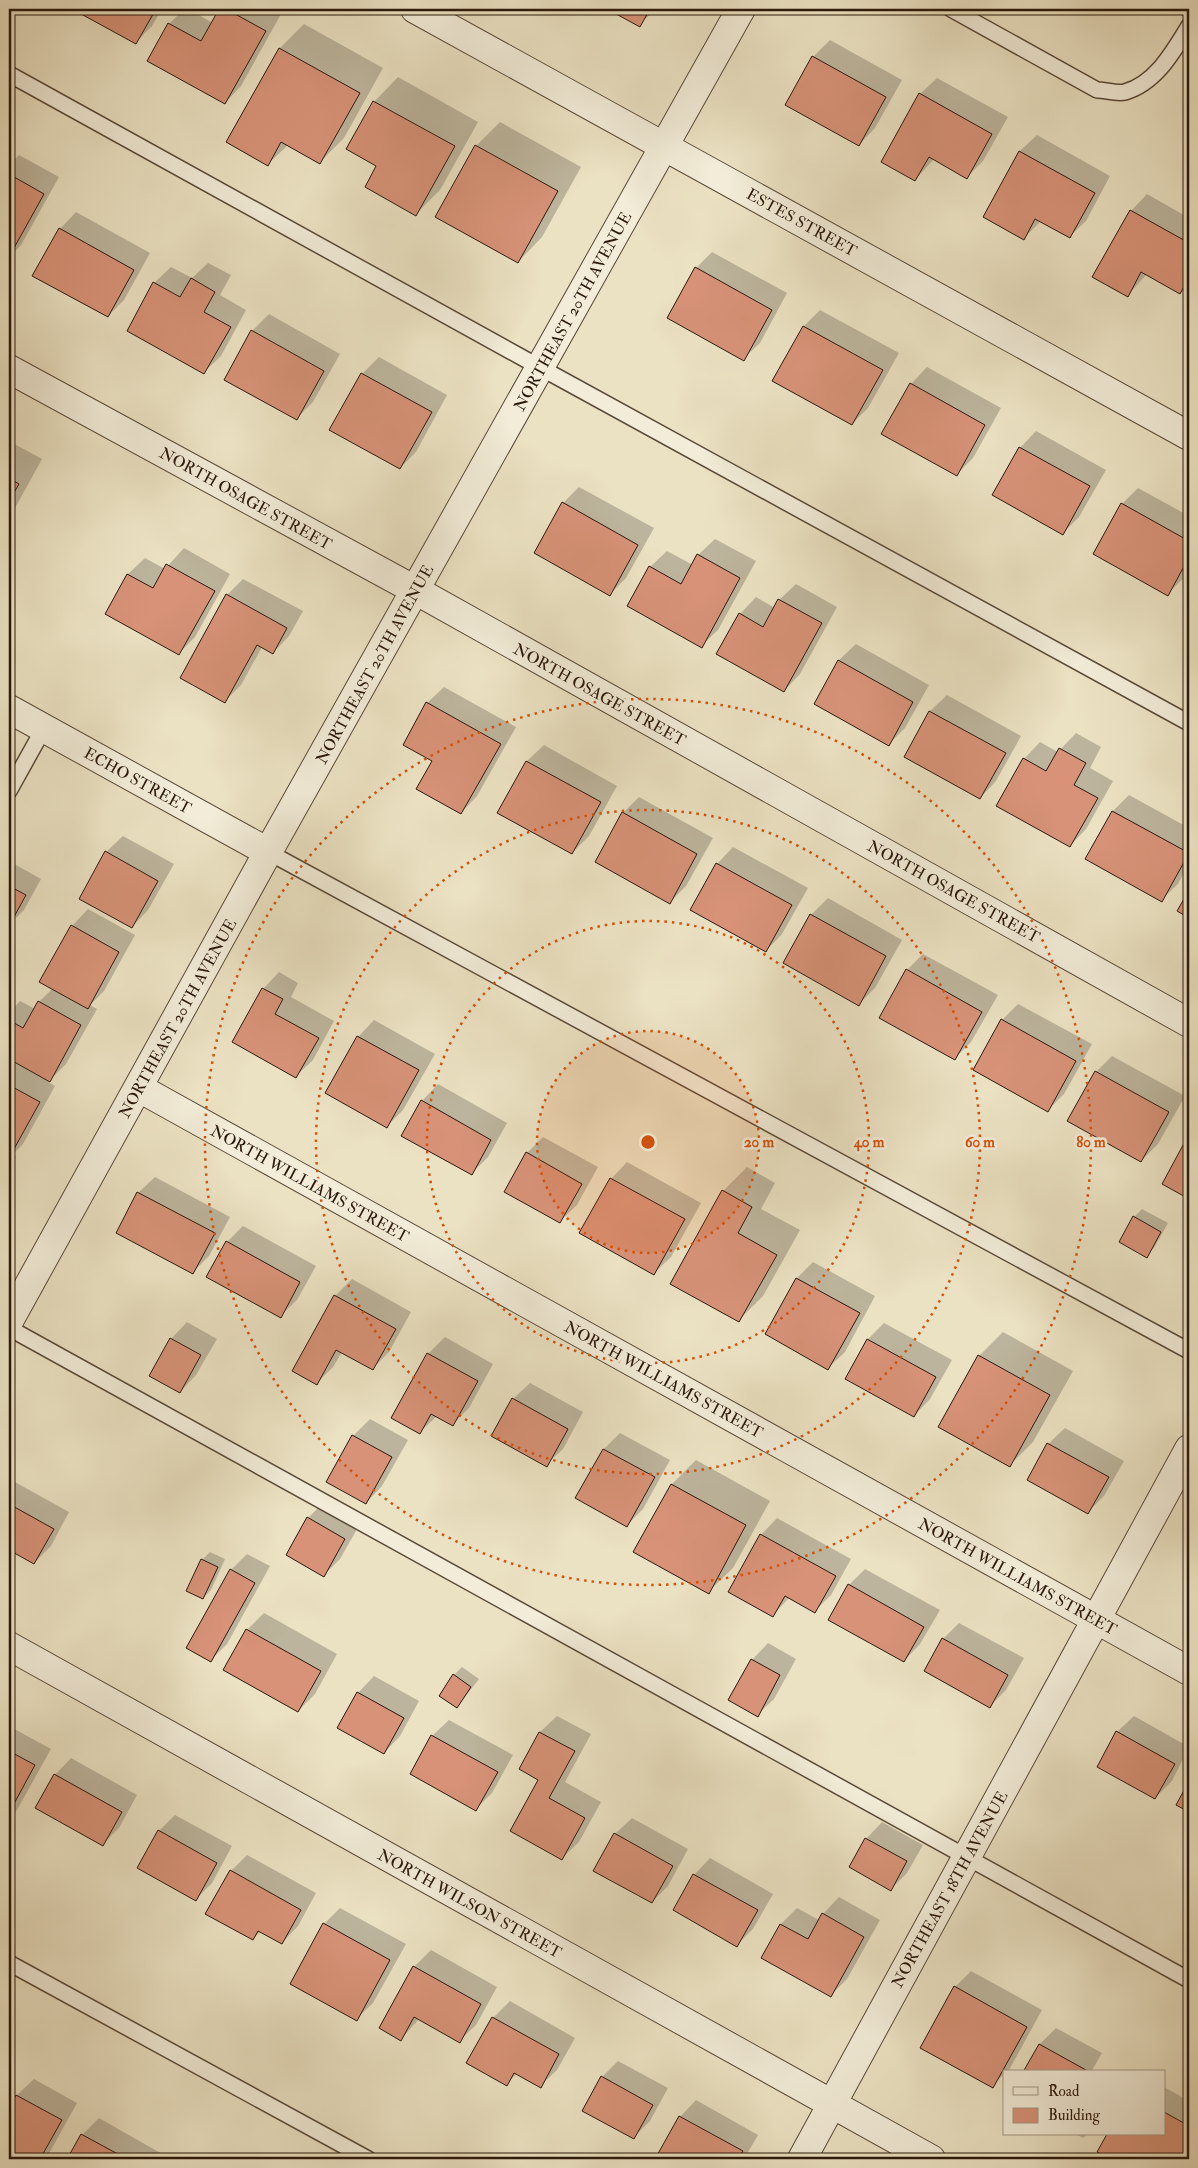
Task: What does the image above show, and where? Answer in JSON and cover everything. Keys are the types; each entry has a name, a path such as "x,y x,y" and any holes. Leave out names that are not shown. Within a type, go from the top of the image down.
{"street":[{"name":"ESTES STREET","path":"415,9 1189,436"},
{"name":"NORTHEAST 20TH AVENUE","path":"9,1320 268,852 741,9"},
{"name":"NORTH OSAGE STREET","path":"9,369 415,590 1189,1023"},
{"name":"ECHO STREET","path":"9,709 268,852"},
{"name":"NORTH WILLIAMS STREET","path":"139,1088 1189,1671"},
{"name":"NORTHEAST 18TH AVENUE","path":"802,2159 1189,1449"},
{"name":"NORTH WILSON STREET","path":"9,1646 931,2159"}],"lane":[{"path":"951,9 1097,90 1123,92 1146,82 1168,59 1189,26"},
{"path":"9,74 1189,723"},
{"path":"9,791 44,728"},
{"path":"268,852 1189,1351"},
{"path":"9,1328 1189,1980"},
{"path":"9,1963 368,2159"}],"building":[{"path":"72,9 156,9 136,44"},
{"path":"219,9 226,9 266,31 225,104 147,61 168,23 201,41"},
{"path":"607,9 650,9 640,27"},
{"path":"279,48 360,93 320,164 281,142 268,166 226,142"},
{"path":"812,56 886,97 859,146 785,105"},
{"path":"919,93 992,134 967,179 929,157 915,181 881,162"},
{"path":"373,101 455,146 416,216 365,187 376,166 346,149"},
{"path":"475,145 558,191 518,263 435,217"},
{"path":"1019,151 1095,193 1070,238 1035,219 1024,240 983,217"},
{"path":"9,174 44,194 9,257"},
{"path":"1130,210 1189,243 1189,277 1180,294 1141,272 1128,297 1092,277"},
{"path":"59,228 134,270 108,317 32,276"},
{"path":"695,267 772,310 744,361 667,318"},
{"path":"191,278 215,292 204,312 231,327 204,374 127,331 153,282 180,297"},
{"path":"803,326 883,370 852,425 772,381"},
{"path":"251,330 324,371 297,420 224,380"},
{"path":"361,373 432,412 400,469 329,430"},
{"path":"910,383 985,425 957,476 881,434"},
{"path":"1019,447 1090,486 1063,535 992,495"},
{"path":"9,478 19,484 9,501"},
{"path":"562,502 638,545 610,596 534,553"},
{"path":"1121,503 1189,541 1189,557 1168,596 1093,554"},
{"path":"697,554 740,578 702,648 627,606 649,566 681,584"},
{"path":"166,564 215,591 179,655 105,614 127,574 153,588"},
{"path":"226,594 287,628 273,654 257,645 225,703 180,678"},
{"path":"778,599 822,623 784,692 716,654 739,613 763,627"},
{"path":"838,660 913,702 889,746 814,704"},
{"path":"426,702 501,744 461,814 416,789 432,761 403,745"},
{"path":"929,711 1006,753 980,799 904,757"},
{"path":"1059,748 1086,763 1074,785 1098,798 1070,847 996,806 1023,758 1046,771"},
{"path":"526,761 601,802 572,854 497,813"},
{"path":"1112,811 1189,853 1162,902 1085,859"},
{"path":"622,812 697,854 670,904 595,862"},
{"path":"105,851 158,881 132,928 79,899"},
{"path":"716,863 792,905 766,952 690,910"},
{"path":"9,886 26,895 9,926"},
{"path":"1189,890 1189,918 1177,911"},
{"path":"810,914 886,956 859,1006 783,963"},
{"path":"71,925 119,952 88,1009 39,982"},
{"path":"906,969 982,1012 955,1060 879,1018"},
{"path":"262,988 283,999 275,1014 319,1038 296,1078 232,1042"},
{"path":"38,1001 81,1025 50,1082 9,1059 9,1020 23,1028"},
{"path":"1001,1019 1076,1061 1048,1112 973,1070"},
{"path":"357,1036 419,1070 387,1128 325,1093"},
{"path":"1095,1071 1169,1112 1141,1162 1067,1121"},
{"path":"9,1085 40,1102 9,1158"},
{"path":"421,1100 491,1140 472,1175 401,1136"},
{"path":"1189,1134 1189,1199 1162,1184"},
{"path":"526,1152 582,1184 560,1223 504,1192"},
{"path":"610,1178 685,1219 654,1275 579,1233"},
{"path":"722,1190 752,1207 738,1233 777,1255 739,1322 670,1284"},
{"path":"137,1192 215,1233 193,1274 116,1233"},
{"path":"1133,1216 1161,1232 1147,1258 1119,1242"},
{"path":"226,1241 300,1282 281,1318 206,1277"},
{"path":"796,1278 860,1313 828,1370 765,1334"},
{"path":"334,1295 396,1329 373,1370 336,1350 317,1385 292,1371"},
{"path":"170,1338 201,1355 180,1393 149,1376"},
{"path":"867,1339 936,1377 914,1417 845,1379"},
{"path":"427,1353 478,1381 453,1426 431,1414 420,1434 391,1418"},
{"path":"978,1355 1050,1395 1010,1467 938,1427"},
{"path":"512,1398 568,1429 547,1467 491,1436"},
{"path":"352,1435 392,1457 366,1504 326,1482"},
{"path":"1047,1443 1109,1477 1088,1514 1027,1480"},
{"path":"603,1449 655,1477 627,1527 575,1498"},
{"path":"671,1484 746,1525 709,1594 633,1552"},
{"path":"9,1504 54,1529 34,1564 9,1550"},
{"path":"307,1517 345,1539 324,1577 286,1555"},
{"path":"760,1534 836,1576 815,1613 785,1596 773,1617 728,1592"},
{"path":"201,1559 218,1567 203,1599 186,1591"},
{"path":"230,1569 255,1583 211,1662 186,1648"},
{"path":"848,1584 924,1627 904,1662 828,1620"},
{"path":"246,1629 321,1671 298,1712 223,1670"},
{"path":"942,1638 1008,1675 990,1708 924,1671"},
{"path":"751,1659 780,1675 758,1717 728,1700"},
{"path":"453,1674 471,1687 457,1708 439,1696"},
{"path":"357,1692 404,1718 384,1754 337,1728"},
{"path":"1116,1731 1175,1764 1155,1799 1097,1767"},
{"path":"539,1732 575,1751 549,1798 585,1818 562,1860 510,1831 538,1780 519,1769"},
{"path":"431,1735 498,1772 476,1811 410,1774"},
{"path":"9,1751 35,1765 9,1813"},
{"path":"54,1774 122,1812 103,1846 35,1808"},
{"path":"1189,1781 1189,1812 1176,1805"},
{"path":"158,1830 217,1863 196,1901 137,1868"},
{"path":"614,1833 673,1866 652,1903 593,1871"},
{"path":"865,1838 907,1861 891,1891 849,1867"},
{"path":"230,1870 301,1910 282,1944 258,1931 253,1940 205,1914"},
{"path":"693,1874 758,1910 737,1947 673,1910"},
{"path":"822,1913 864,1937 831,1997 761,1958 780,1924 808,1939"},
{"path":"323,1923 390,1960 357,2021 290,1984"},
{"path":"413,1966 481,2004 460,2043 414,2017 401,2041 379,2028"},
{"path":"954,1986 1027,2027 993,2088 920,2048"},
{"path":"492,2017 559,2054 541,2088 514,2073 507,2086 466,2063"},
{"path":"1039,2044 1086,2070 1024,2070"},
{"path":"601,2076 653,2105 634,2139 582,2111"},
{"path":"16,2095 62,2120 40,2159 9,2159 9,2108"},
{"path":"1166,2113 1189,2126 1189,2152 1185,2159 1110,2159 1097,2152 1106,2136 1166,2136"},
{"path":"679,2116 743,2151 738,2159 655,2159"},
{"path":"81,2134 127,2159 67,2159"}]}
